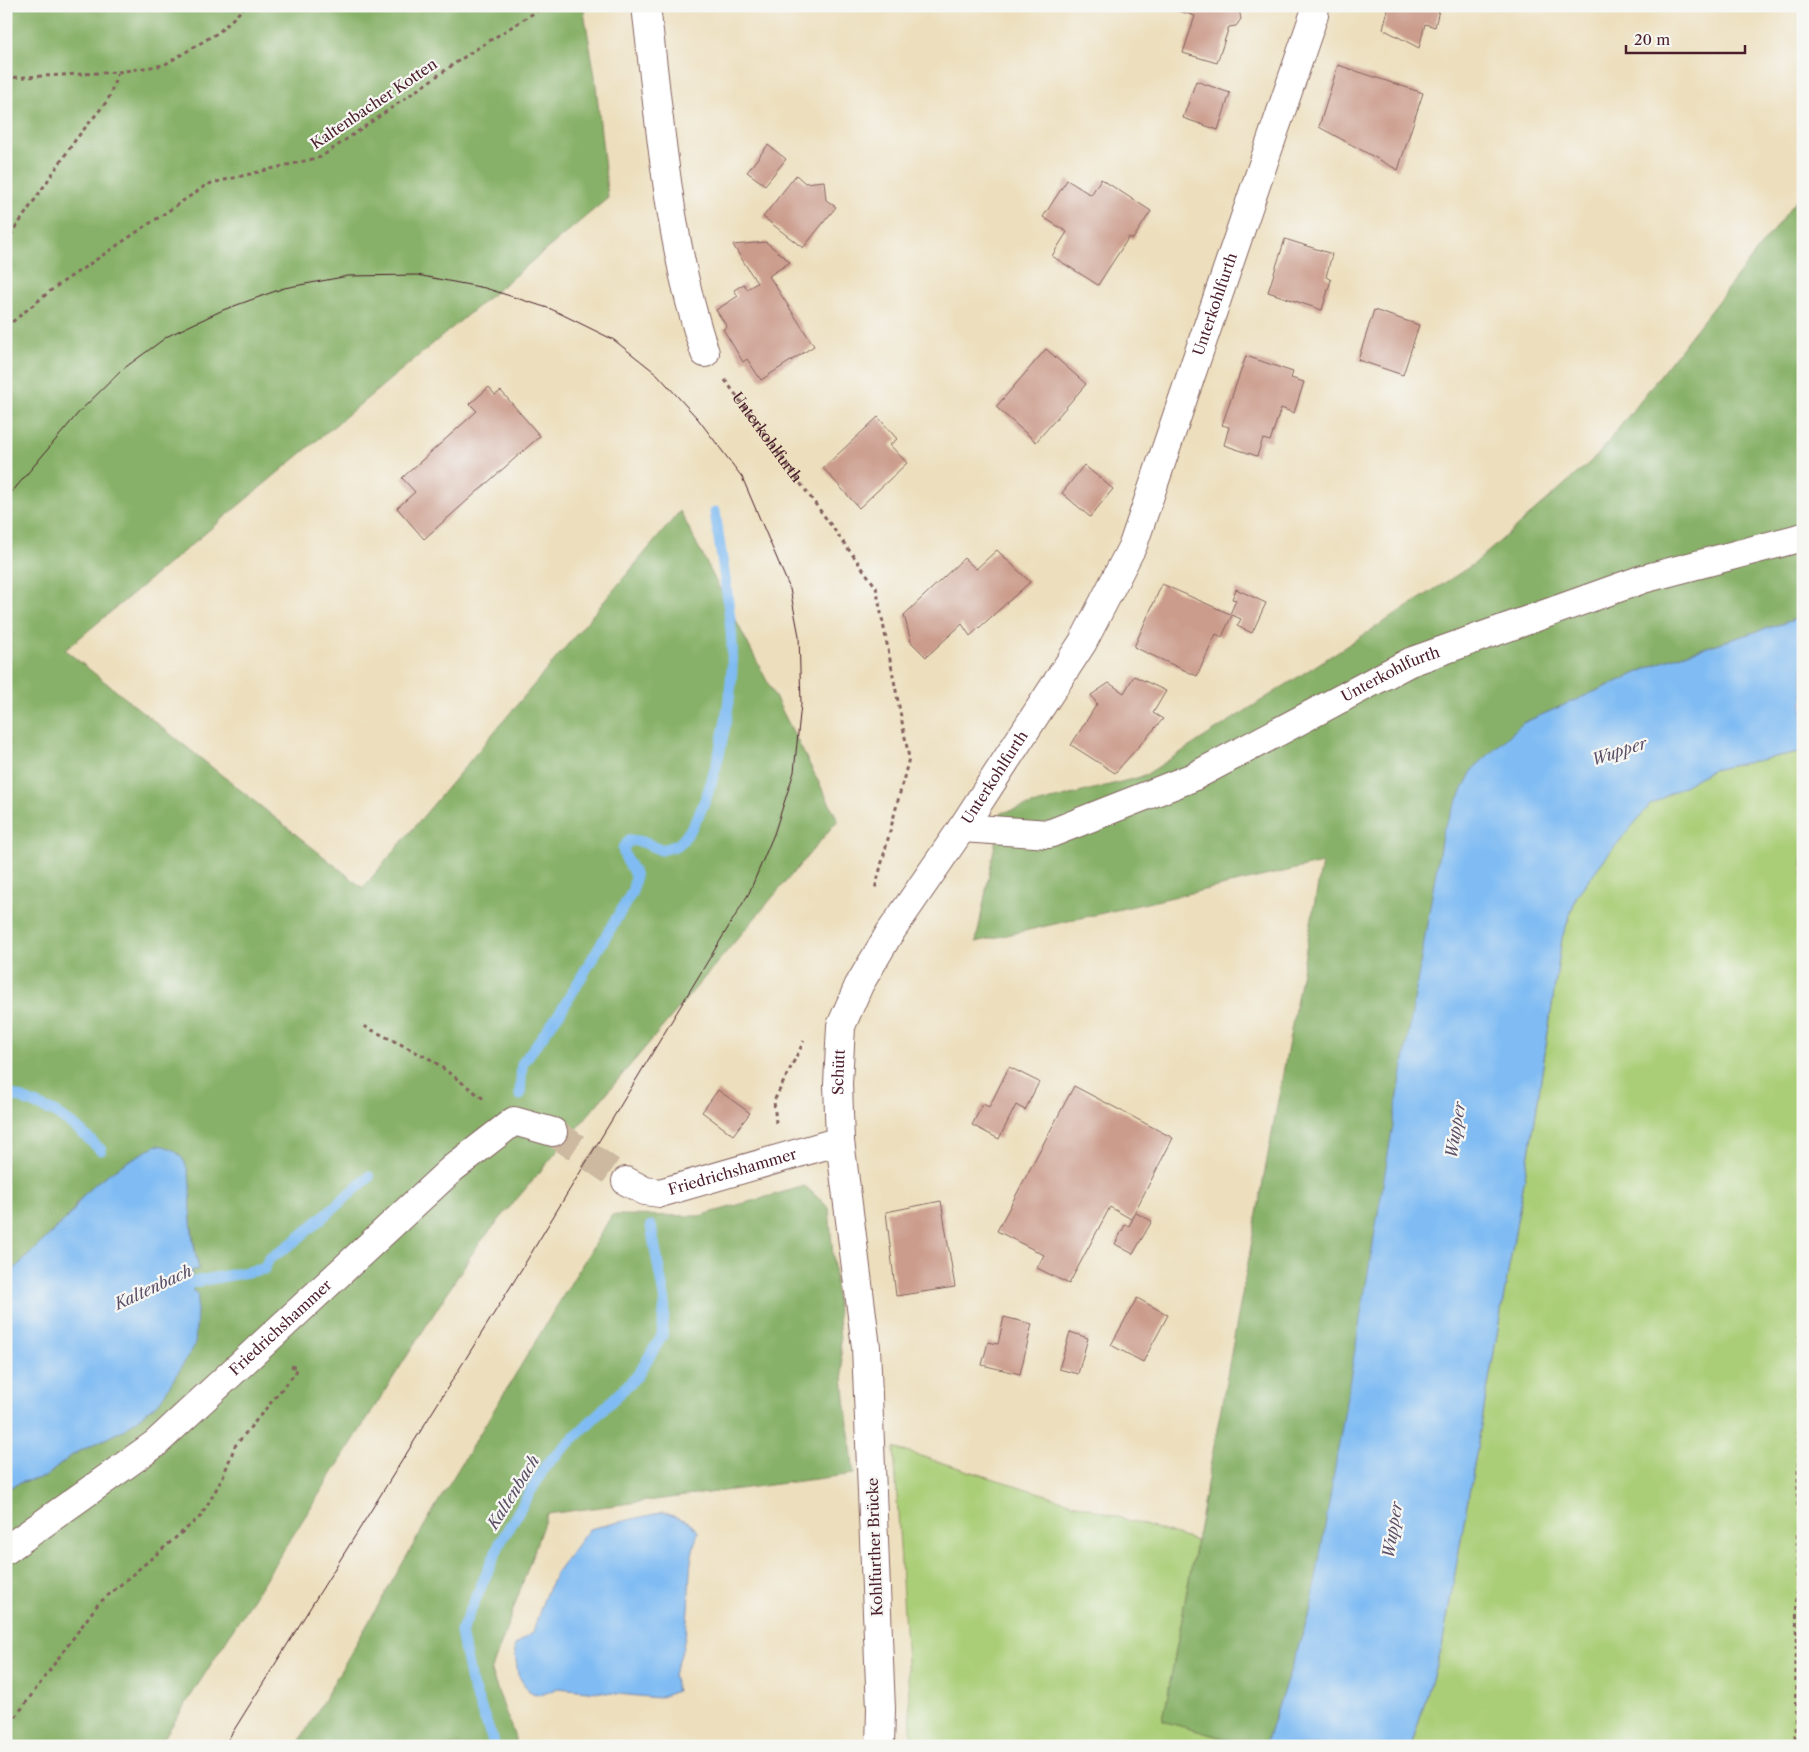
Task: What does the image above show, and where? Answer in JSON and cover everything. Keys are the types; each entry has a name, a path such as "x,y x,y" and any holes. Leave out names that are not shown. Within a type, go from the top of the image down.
{"street":[{"path":"646,6 675,238 690,309 705,353"},
{"name":"Unterkohlfurth","path":"1315,6 1308,33 1133,545 1083,642 962,828 1049,834 1191,778 1410,662 1643,579 1803,537"},
{"name":"Schütt","path":"866,1347 840,1141 838,1084 841,1026 859,985 889,934 962,828"},
{"path":"514,1121 553,1132"},
{"name":"Friedrichshammer","path":"6,1550 155,1444 453,1168 514,1121"},
{"name":"Friedrichshammer","path":"626,1181 646,1190 660,1193 840,1141"},
{"name":"Kohlfurther Brücke","path":"866,1347 881,1709 880,1746"}],"path":[{"path":"6,78 118,72 164,65 219,32 246,6"},
{"name":"Kaltenbacher Kotten","path":"6,328 54,288 208,184 321,157 470,53 545,6"},
{"path":"6,242 76,139 108,100 118,72"},
{"name":"Unterkohlfurth","path":"705,353 876,587 909,758 875,891"},
{"path":"364,1026 432,1060 514,1121"},
{"path":"1795,1746 1800,1308 1803,1299"},
{"path":"6,1730 98,1604 200,1516 222,1478 235,1446 296,1372 297,1368 287,1366"}],"green space":[{"path":"6,6 583,6 595,76 608,198 65,650 363,888 680,511 838,820 477,1246 159,1746 6,1746 6,1489 22,1482 45,1477 72,1455 125,1429 193,1291 191,1271 198,1269 191,1222 188,1170 117,1169 76,1203 73,1212 6,1277"},
{"path":"1803,192 1803,617 1669,659 1523,723 1311,1609 1265,1746 1250,1746 1163,1721 1322,863 976,942 1001,813 1144,776 1474,564 1597,456"},
{"path":"1803,751 1803,1746 1411,1746 1442,1647 1535,1119 1562,938 1577,895 1649,805 1712,770"},
{"path":"805,1186 829,1208 845,1399 854,1474 547,1514 491,1672 518,1746 297,1746 434,1509 612,1215 699,1216"},
{"path":"894,1448 1196,1541 1163,1721 1250,1746 912,1746"}],"water":[{"name":"Wupper","path":"1803,617 1803,751 1712,770 1650,805 1577,895 1562,938 1535,1119 1442,1647 1411,1746 1265,1746 1311,1609 1443,830 1473,769 1523,723 1669,659"},
{"path":"157,1145 170,1148 179,1154 185,1163 188,1173 192,1232 199,1269 191,1271 193,1291 198,1294 195,1345 160,1401 125,1429 72,1455 45,1477 22,1482 6,1489 6,1277 73,1212 87,1191 109,1173"},
{"path":"663,1512 687,1521 698,1531 691,1561 686,1633 679,1661 673,1674 677,1691 658,1698 558,1688 541,1695 529,1692 518,1675 514,1646 533,1632 544,1598 556,1573 589,1529"}],"building":[{"path":"1174,6 1233,6 1239,9 1241,19 1236,26 1229,27 1217,63 1183,53 1195,16 1173,9"},
{"path":"1389,6 1440,6 1435,27 1425,24 1419,48 1383,29"},
{"path":"1338,65 1423,93 1398,170 1319,127"},
{"path":"1196,81 1230,93 1218,130 1183,118"},
{"path":"768,145 786,159 765,185 747,172"},
{"path":"796,175 805,183 824,181 826,200 836,207 803,248 763,217"},
{"path":"1101,179 1151,211 1133,239 1129,237 1098,285 1052,256 1067,232 1043,217 1067,180 1091,195"},
{"path":"1285,239 1332,254 1326,277 1331,280 1322,310 1268,292"},
{"path":"766,242 790,262 769,276 814,346 761,380 747,359 743,362 723,329 727,327 716,310 738,296 734,290 744,284 747,289 757,283 733,245"},
{"path":"1374,310 1419,325 1403,375 1358,360"},
{"path":"1046,349 1086,384 1036,442 996,407"},
{"path":"1246,356 1293,372 1291,378 1304,382 1294,413 1281,408 1270,441 1263,439 1257,456 1224,445 1229,427 1222,425"},
{"path":"489,387 495,395 501,391 540,436 424,539 397,508 415,492 402,478 477,411 470,404"},
{"path":"878,417 897,439 890,445 907,463 859,508 823,468"},
{"path":"1084,465 1113,489 1090,517 1062,493"},
{"path":"997,550 1030,582 970,636 962,624 926,657 911,642 904,615 964,558 976,569"},
{"path":"1162,584 1230,614 1236,600 1232,599 1236,589 1266,603 1252,633 1237,626 1241,619 1232,615 1222,637 1216,634 1197,676 1134,647"},
{"path":"1134,676 1166,691 1153,713 1163,719 1115,773 1071,745 1097,704 1091,695 1109,683 1124,693"},
{"path":"1009,1067 1039,1082 1025,1110 1016,1105 999,1139 972,1125 983,1104 989,1107"},
{"path":"1074,1086 1173,1138 1131,1219 1110,1207 1069,1284 1037,1268 1044,1255 997,1231"},
{"path":"718,1090 750,1113 733,1135 702,1112"},
{"path":"941,1201 955,1287 896,1296 886,1212"},
{"path":"1136,1213 1152,1221 1133,1254 1115,1244 1125,1225 1129,1226"},
{"path":"1137,1298 1168,1315 1143,1362 1111,1345"},
{"path":"1004,1317 1032,1324 1020,1374 982,1365 988,1342 998,1344"},
{"path":"1070,1332 1088,1338 1078,1374 1059,1369"}],"waterway":[{"path":"520,1095 522,1064 561,1011 631,894 635,879 634,873 627,861 623,848 630,840 643,842 661,850 679,844 692,827 703,805 720,749 726,720 732,666 729,612 715,512"},
{"path":"6,1092 54,1112 77,1128 101,1150"},
{"name":"Kaltenbach","path":"181,1289 193,1282 264,1269 269,1259 295,1241 369,1177"},
{"name":"Kaltenbach","path":"495,1746 471,1682 461,1632 500,1543 546,1465 637,1376 662,1336 665,1302 651,1226"}],"tunnel":[{"path":"553,1132 626,1181"}],"tram line":[{"path":"6,499 80,411 123,369 168,336 223,310 284,288 348,276 417,275 485,288 551,309 614,340 657,374 698,419 742,477 790,589 799,636 801,704 794,772 774,834 749,893 521,1270 224,1746"}]}
